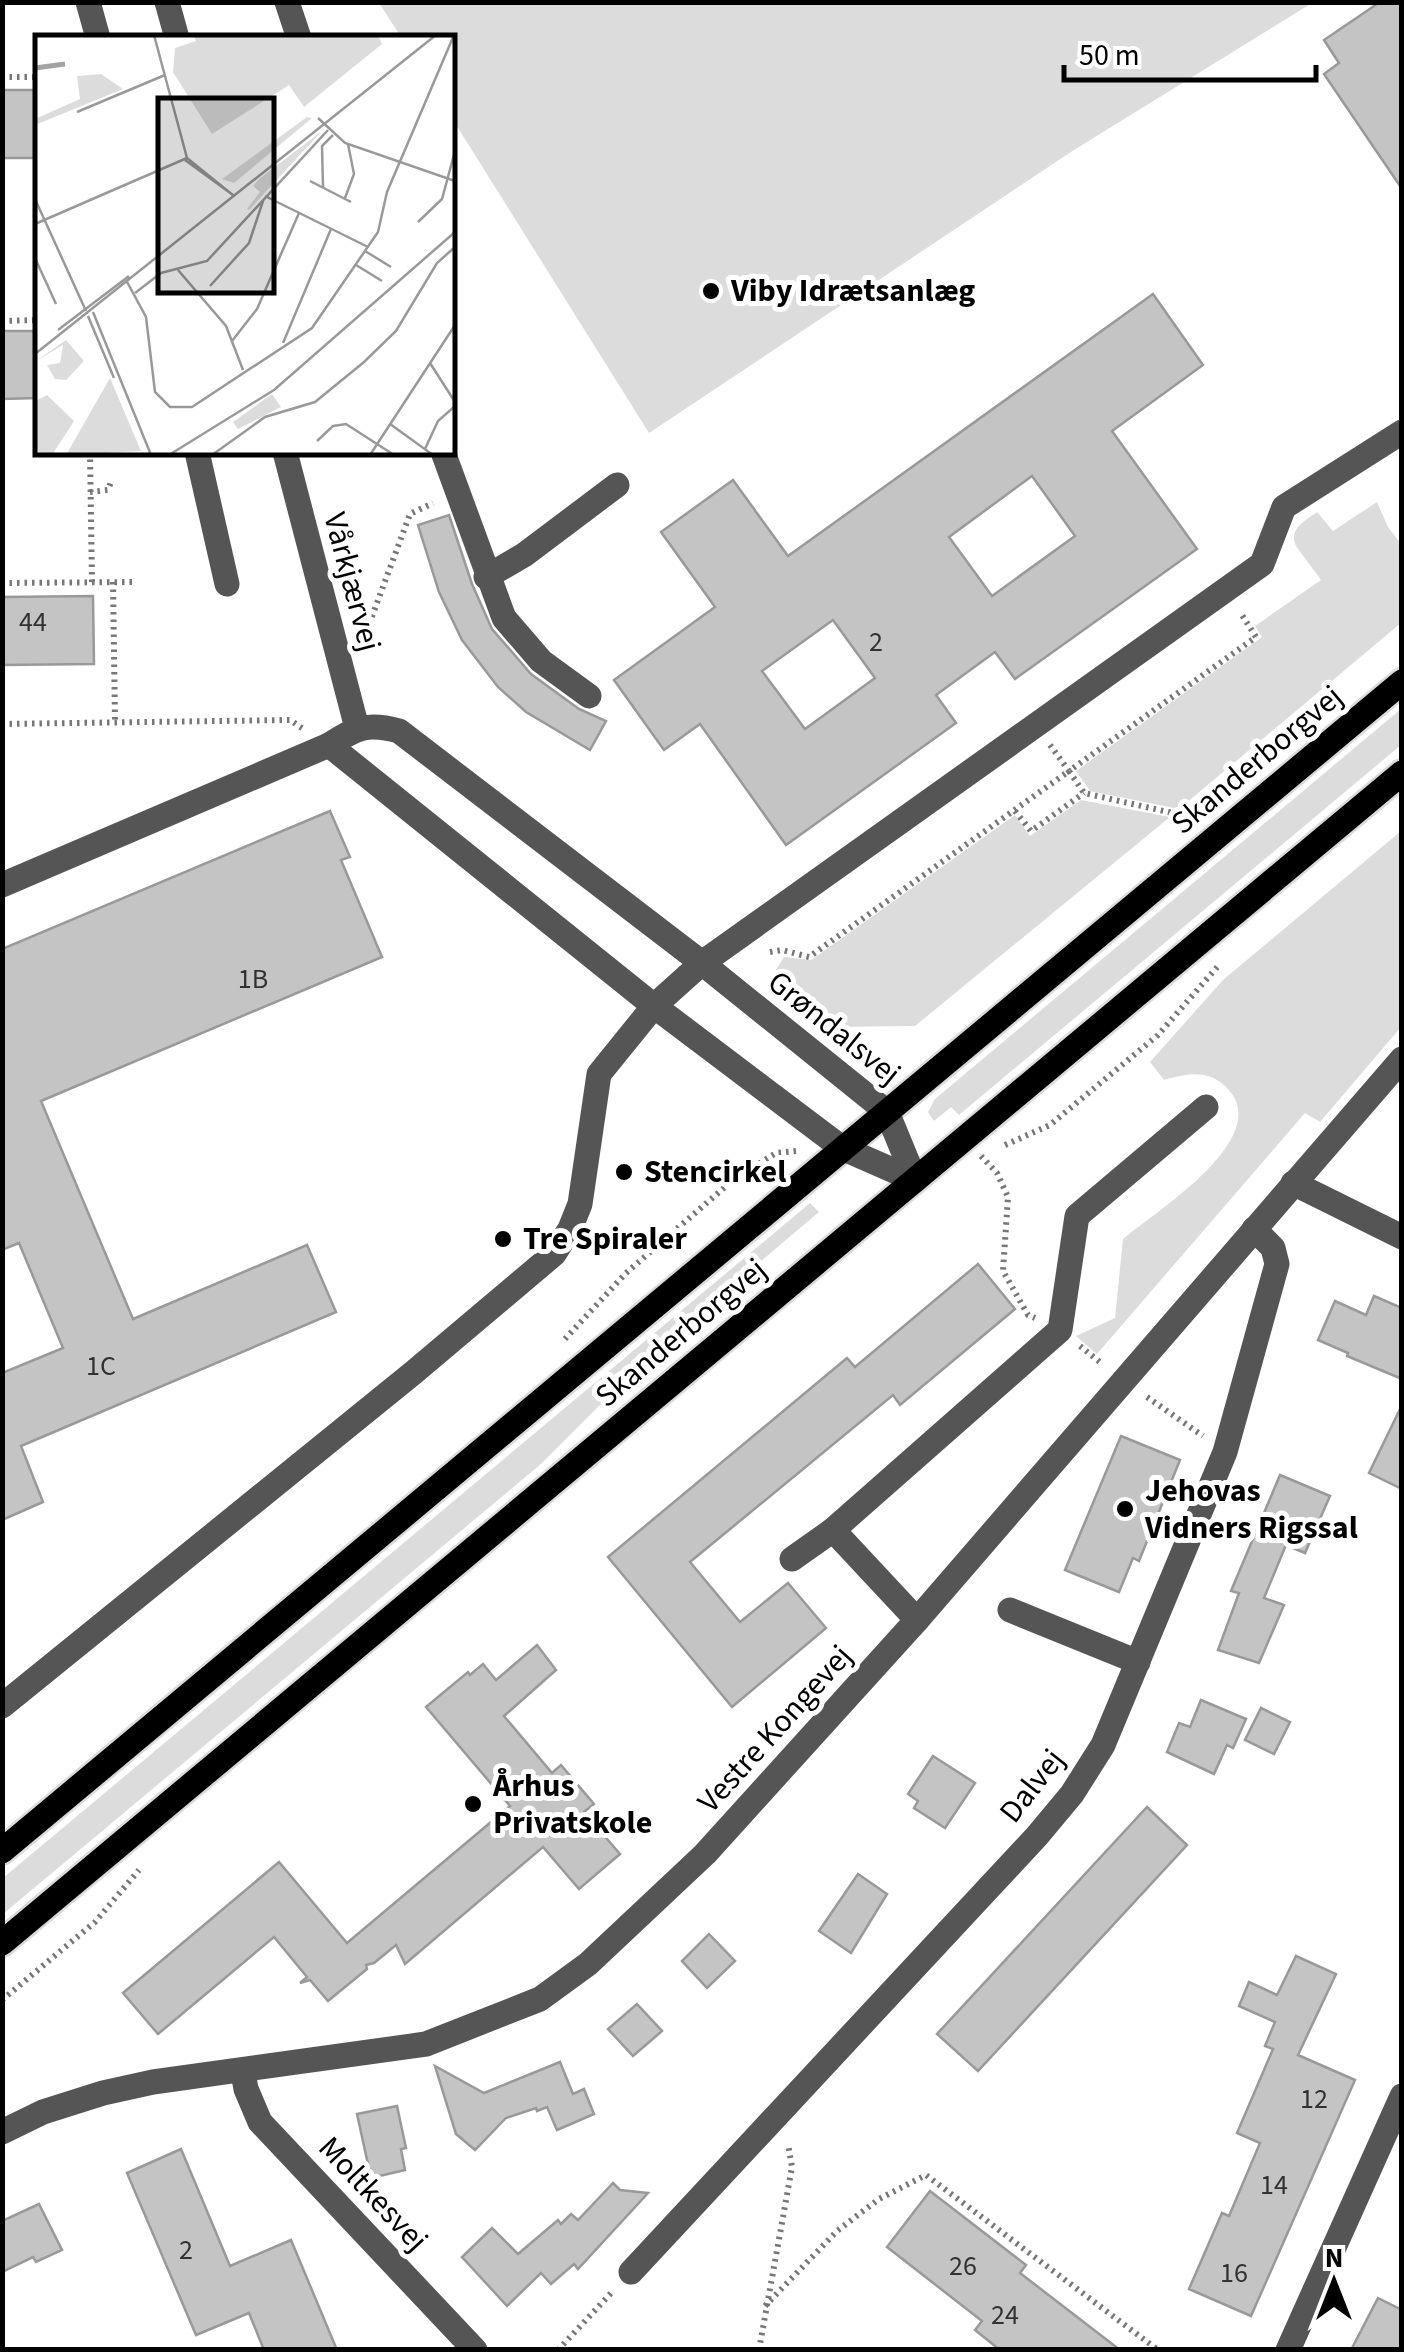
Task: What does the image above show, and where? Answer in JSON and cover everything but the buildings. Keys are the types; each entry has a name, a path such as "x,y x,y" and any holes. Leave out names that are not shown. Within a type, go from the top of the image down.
{"main road":[{"name":"Skanderborgvej","path":"2,1851 1402,682"},
{"name":"Skanderborgvej","path":"2,1942 1402,773"}],"street":[{"path":"88,2 97,35"},
{"path":"167,2 176,35"},
{"path":"286,2 298,35"},
{"path":"2,1706 554,1254 580,1204 600,1074 654,1006 702,963 1262,564 1284,507 1402,432"},
{"path":"197,455 227,584"},
{"name":"Vårkjærvej","path":"286,455 357,728"},
{"path":"444,455 504,618 541,661 589,696"},
{"path":"486,577 524,555 617,486"},
{"name":"Grøndalsvej","path":"357,728 381,726 412,739 887,1112 916,1180"},
{"path":"2,885 329,745 357,728"},
{"path":"329,745 654,1006 842,1148 916,1180"},
{"name":"Vestre Kongevej","path":"2,2132 43,2112 103,2092 426,2044 540,1999 588,1964 704,1854 917,1620 1402,1059"},
{"path":"792,1559 833,1530 1060,1330 1078,1216 1206,1107"},
{"path":"1293,1182 1402,1237"},
{"name":"Dalvej","path":"632,2272 1072,1794 1103,1745 1225,1452 1277,1264 1273,1248 1254,1229"},
{"path":"833,1530 917,1620"},
{"path":"1010,1610 1138,1662"},
{"name":"Moltkesvej","path":"244,2072 260,2122 475,2350"},
{"path":"1288,2350 1402,2096"}],"path":[{"path":"2,77 35,77"},
{"path":"2,321 35,320"},
{"path":"90,455 92,582"},
{"path":"90,492 108,490 112,479"},
{"path":"364,639 410,514"},
{"path":"113,582 115,722"},
{"path":"2,584 135,582"},
{"path":"766,953 782,950 809,957 1256,637 1226,590"},
{"path":"2,724 290,720 329,745"},
{"path":"1035,726 1084,793 1177,814 1206,845"},
{"path":"1016,810 1030,832 1084,793"},
{"path":"558,1356 566,1339 626,1273 734,1180 776,1153 842,1148"},
{"path":"980,1155 997,1174 1008,1196 1003,1271 1028,1315 1060,1330"},
{"path":"2,2000 94,1922 145,1863"},
{"path":"758,2350 792,2168 787,2142 772,2122"},
{"path":"765,2306 837,2230 879,2199 926,2175 1158,2350"},
{"path":"558,2350 632,2272"}],"shaded area":[{"name":"Viby Idrætsanlæg","path":"379,3 1312,3 1074,150 649,433 455,123 455,35 400,35"},
{"path":"1377,502 1401,544 1401,623 1179,809 1090,791 1076,771 1262,637 1255,626 1321,580 1296,546 1294,535 1299,526 1317,512 1333,531"},
{"path":"1401,709 1401,745 959,1115 951,1107 934,1121 928,1112 935,1099"},
{"path":"1081,800 1170,817 915,1026 830,1027 769,981 784,957 811,960 1015,815 1030,836"},
{"path":"1401,831 1401,1027 1320,1122 1305,1113 1097,1354 1076,1336 1115,1318 1123,1239 1205,1172 1236,1129 1238,1108 1221,1083 1198,1074 1164,1080 1150,1062 1223,980"},
{"path":"810,1203 819,1212 652,1353 541,1464 3,1914 3,1878"}],"place":[{"name":"Viby Idrætsanlæg","path":"711,291"},
{"name":"Stencirkel","path":"624,1172"},
{"name":"Tre Spiraler","path":"503,1239"},
{"name":"Jehovas Vidners Rigssal","path":"1125,1509"},
{"name":"Århus Privatskole","path":"473,1804"}]}
